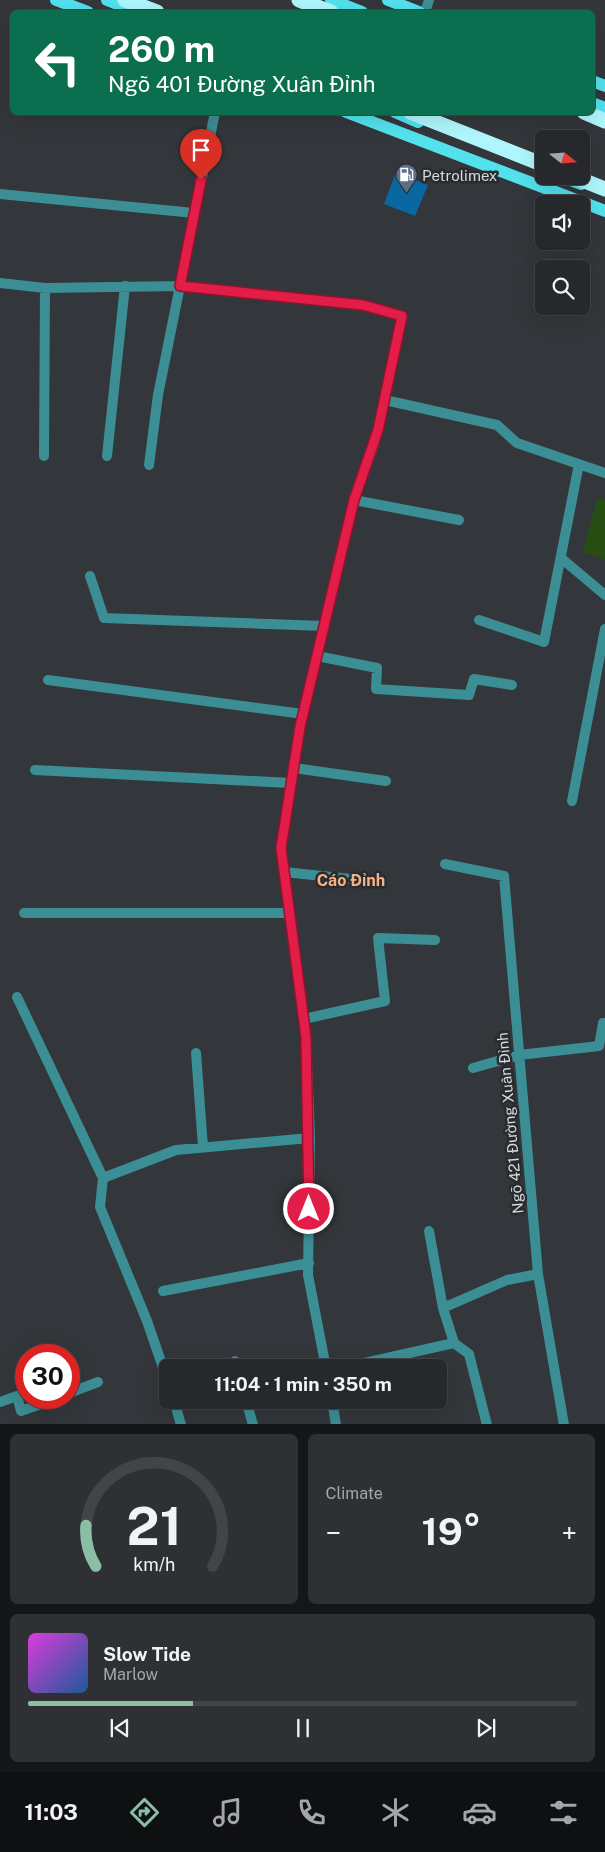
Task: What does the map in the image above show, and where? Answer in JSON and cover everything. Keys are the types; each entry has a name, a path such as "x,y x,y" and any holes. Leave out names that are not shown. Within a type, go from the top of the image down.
{"highway":[{"path":"125,0 152,10"},
{"path":"299,0 326,10"},
{"path":"418,115 535,161"},
{"path":"591,115 605,121"},
{"path":"590,183 605,189"}],"main road":[{"path":"56,0 83,10"},
{"path":"107,0 134,10"},
{"path":"331,0 357,10"},
{"path":"388,0 414,10"},
{"path":"354,115 605,211"},
{"path":"403,115 535,166"},
{"path":"582,185 605,194"}],"street":[{"path":"150,465 158,395 214,115"},
{"path":"0,194 194,213"},
{"path":"0,283 45,288 180,286 363,305 402,316 374,445 354,500 317,656 291,783 281,848 304,1019 310,1138 308,1275 324,1359"},
{"path":"107,456 125,286"},
{"path":"44,456 45,288"},
{"path":"385,400 497,425 517,443 605,473"},
{"path":"479,620 544,642 579,464"},
{"path":"354,500 459,520"},
{"path":"561,558 605,595"},
{"path":"90,576 104,618 324,626"},
{"path":"572,801 605,629"},
{"path":"317,656 377,668 376,689 469,695 474,679 512,685"},
{"path":"48,680 304,714"},
{"path":"294,768 386,781"},
{"path":"35,770 291,783"},
{"name":"Ngõ 421 Đường Xuân Đỉnh","path":"445,864 504,876 538,1274 564,1424"},
{"path":"284,872 370,881"},
{"path":"24,912 290,913"},
{"path":"304,1019 385,1001 378,938 435,940"},
{"path":"17,997 103,1178 100,1207 147,1321 160,1359"},
{"path":"473,1068 519,1055 599,1046 603,1023 605,1023"},
{"path":"196,1053 203,1147"},
{"path":"103,1178 176,1150 310,1138"},
{"path":"429,1230 443,1308 454,1343 469,1354 487,1424"},
{"path":"163,1291 309,1263"},
{"path":"443,1308 507,1280 538,1274"},
{"path":"382,1359 454,1343"},
{"path":"80,1389 98,1382"},
{"path":"0,1402 15,1397"},
{"path":"177,1409 181,1424"},
{"path":"249,1409 254,1424"},
{"path":"334,1409 336,1424"}],"green space":[{"path":"597,498 605,500 605,560 583,552"}],"building":[{"name":"Petrolimex","path":"396,172 428,185 415,216 384,204"}],"place":[{"name":"Petrolimex","path":"406,194"}],"district":[{"name":"Cáo Đỉnh","path":"351,880"}],"route":[{"path":"201,180 180,286 363,305 402,316 378,430 354,500 300,727 281,848 306,1037 310,1138 309,1209"}]}
